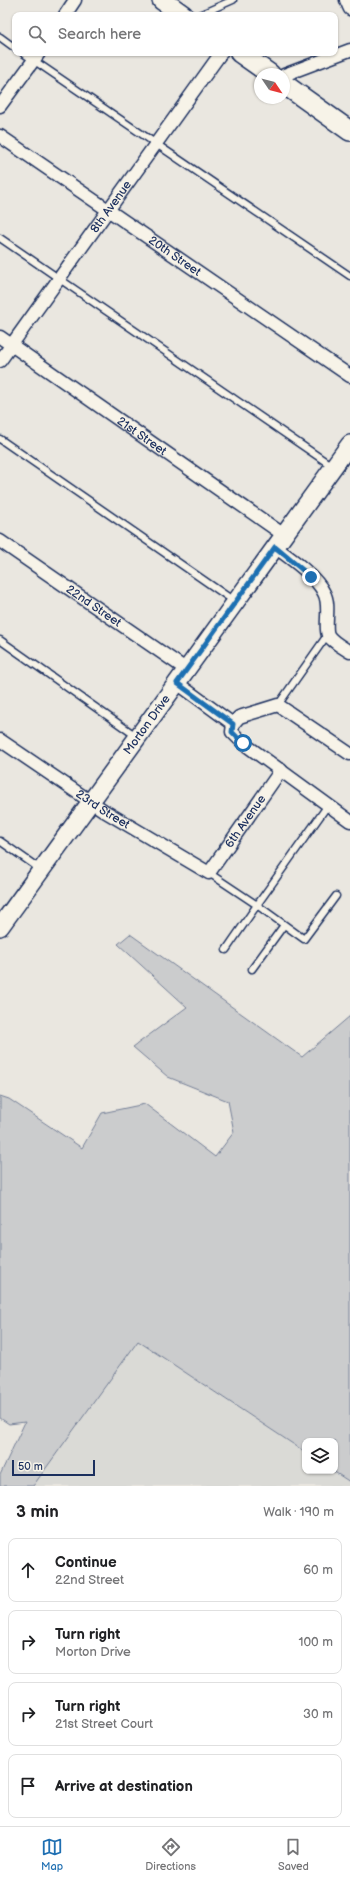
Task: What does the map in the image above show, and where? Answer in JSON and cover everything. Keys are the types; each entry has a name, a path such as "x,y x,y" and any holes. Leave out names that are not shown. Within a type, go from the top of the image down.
{"main road":[{"path":"162,0 179,12"},
{"path":"244,56 261,68"},
{"path":"290,88 350,132"}],"street":[{"path":"67,12 75,0"},
{"path":"346,0 350,9"},
{"path":"338,55 350,50"},
{"name":"8th Avenue","path":"0,361 220,56"},
{"path":"290,73 334,56"},
{"path":"0,106 36,57"},
{"path":"329,116 350,139"},
{"name":"20th Street","path":"0,136 350,376"},
{"name":"21st Street","path":"0,337 279,541 325,594 328,617 328,634"},
{"name":"Morton Drive","path":"0,927 350,444"},
{"name":"22nd Street","path":"0,541 182,677 233,724"},
{"path":"328,634 331,639 350,652"},
{"path":"350,754 278,705 239,717 233,724 232,732 236,738 350,821"},
{"name":"23rd Street","path":"0,740 91,803 209,872"},
{"name":"6th Avenue","path":"209,872 281,770"}],"lane":[{"path":"206,12 233,0"},
{"path":"0,37 12,46"},
{"path":"36,57 156,145 350,276"},
{"path":"0,238 333,467"},
{"path":"0,439 235,602"},
{"path":"278,705 328,634"},
{"path":"0,640 137,737"},
{"path":"226,950 328,805"},
{"path":"0,841 42,870"},
{"path":"209,872 304,939 336,896"},
{"path":"252,969 284,925"}],"shaded area":[{"path":"130,934 302,1057 350,1016 350,1482 338,1474 338,1438 302,1438 302,1450 138,1341 33,1486 0,1486 0,1475 25,1422 9,1424 0,1418 0,1096 9,1099 82,1148 102,1113 145,1104 215,1157 234,1132 228,1101 168,1077 133,1047 187,1007 118,944"},
{"path":"128,1334 302,1450 302,1474 338,1474 350,1482 350,1486 23,1486"}],"route":[{"path":"243,743 236,738 232,732 233,724 177,683 275,547 311,577"}]}
